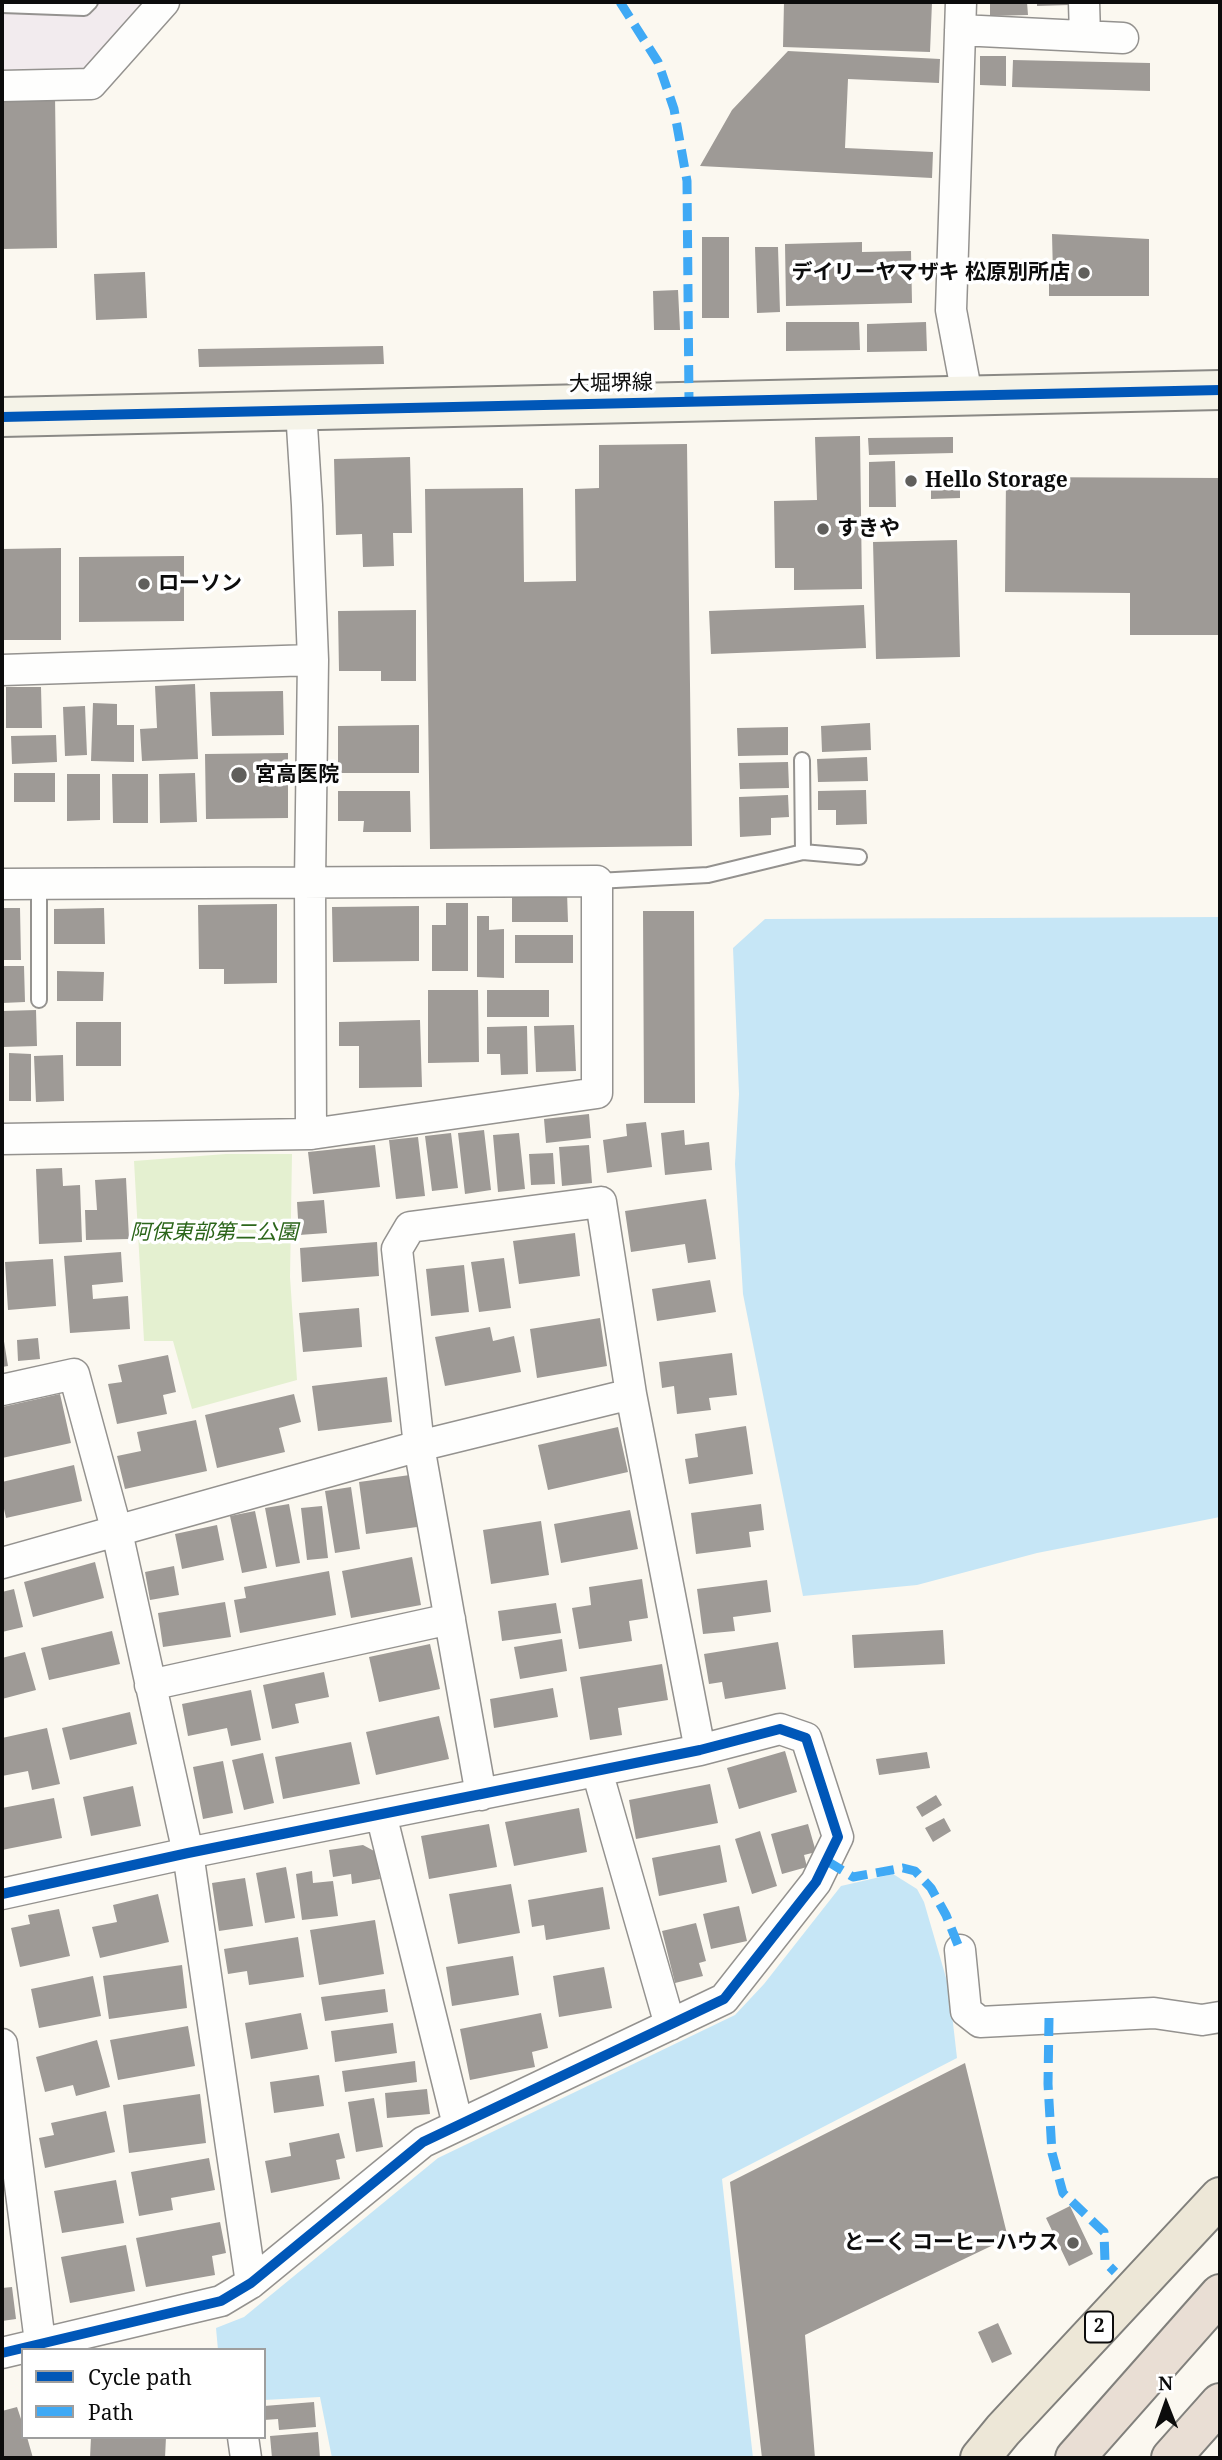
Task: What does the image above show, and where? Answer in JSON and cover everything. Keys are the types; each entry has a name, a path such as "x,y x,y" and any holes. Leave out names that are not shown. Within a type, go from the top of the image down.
{"highway":[{"path":"1075,2458 1220,2294"},
{"path":"1171,2458 1220,2403"}],"main road":[{"name":"大堀堺線","path":"2,417 1220,390"},
{"name":"2","path":"980,2458 1220,2197"}],"street":[{"path":"2,86 91,84 164,2"},
{"path":"1084,2 1085,36"},
{"path":"967,395 951,310 960,16 1085,36 1123,38"},
{"path":"301,410 313,660 311,1133"},
{"path":"2,670 313,660"},
{"path":"2,884 597,881 597,1093 311,1133 2,1139"},
{"path":"481,1795 419,1446 397,1249 410,1227 601,1202 631,1394 700,1750"},
{"path":"2,1390 74,1374 117,1532 188,1853 251,2283"},
{"path":"2,1563 419,1446 631,1394"},
{"path":"150,1685 450,1619"},
{"path":"2,1894 188,1853 700,1750 780,1729 806,1738 838,1838 816,1882 724,1999 424,2142 251,2283 221,2301 2,2353"},
{"path":"597,1771 670,2025"},
{"path":"382,1814 458,2125"},
{"path":"960,1950 966,2011 980,2022 1154,2013 1202,2020 1220,2017"},
{"path":"2,2044 40,2343"},
{"path":"243,2439 246,2458"}],"lane":[{"path":"2,5 84,8 90,2"},
{"path":"802,760 803,852"},
{"path":"597,881 708,875 803,852 859,857"},
{"path":"39,884 39,1000"}],"shaded area":[{"path":"2,2 148,2 85,73 2,71"}],"green space":[{"name":"阿保東部第二公園","path":"226,1154 292,1154 290,1277 297,1380 192,1409 173,1341 144,1341 134,1161"}],"water":[{"path":"1220,917 1220,1517 1037,1553 917,1585 803,1596 743,1294 735,1164 739,1094 733,948 765,919"},
{"path":"893,1874 917,1889 924,1902 949,1988 957,2058 722,2179 753,2458 332,2458 320,2397 266,2400 266,2348 218,2348 216,2328 244,2317 438,2158 735,2015 764,1984 841,1886"}],"building":[{"path":"784,2 932,2 930,52 783,47"},
{"path":"990,2 1027,2 1028,15 990,16"},
{"path":"1037,2 1069,2 1069,5 1037,6"},
{"path":"788,51 940,59 939,83 848,79 845,148 933,152 932,178 700,166 732,110"},
{"path":"980,56 1006,56 1006,86 980,85"},
{"path":"1013,60 1150,63 1150,91 1012,87"},
{"path":"55,95 57,248 2,249 2,96"},
{"path":"1052,234 1149,239 1149,296 1049,296 1049,274 1053,275"},
{"path":"702,237 729,237 729,318 702,318"},
{"path":"862,242 862,252 911,251 912,303 786,306 785,244"},
{"path":"755,247 778,247 780,312 757,313"},
{"path":"145,272 147,318 96,320 94,274"},
{"path":"678,290 680,330 654,330 653,291"},
{"path":"786,322 859,322 860,350 786,351"},
{"path":"926,322 927,351 867,352 867,324"},
{"path":"383,346 384,364 199,367 198,349"},
{"path":"860,436 862,589 794,590 794,568 775,568 774,501 817,500 815,437"},
{"path":"953,437 953,453 869,455 868,438"},
{"path":"687,444 692,846 430,849 425,489 523,488 524,582 576,581 575,489 599,488 599,445"},
{"path":"410,457 412,533 393,533 394,566 363,567 362,534 336,535 334,459"},
{"path":"895,461 896,507 869,507 869,462"},
{"path":"931,473 960,474 960,498 931,499"},
{"path":"1006,477 1220,478 1220,635 1130,635 1130,593 1005,592"},
{"path":"957,540 960,657 876,659 873,542"},
{"path":"61,548 61,640 2,640 2,549"},
{"path":"184,556 184,621 79,622 79,557"},
{"path":"864,605 866,648 711,654 709,611"},
{"path":"416,610 416,681 381,681 381,671 339,671 338,611"},
{"path":"195,684 198,759 142,761 140,729 157,728 155,686"},
{"path":"6,687 41,687 42,728 6,728"},
{"path":"283,691 284,735 212,736 210,692"},
{"path":"93,703 117,704 117,725 134,725 134,762 91,761"},
{"path":"85,706 87,755 65,756 63,707"},
{"path":"870,723 871,750 822,752 821,726"},
{"path":"419,725 419,773 338,773 338,726"},
{"path":"788,727 788,755 738,756 737,728"},
{"path":"56,735 57,762 12,764 11,736"},
{"path":"288,753 288,818 206,819 205,754"},
{"path":"867,757 868,781 818,782 817,759"},
{"path":"788,762 789,788 740,789 739,763"},
{"path":"14,773 55,773 55,802 14,802"},
{"path":"195,773 197,822 160,823 159,774"},
{"path":"67,774 100,774 100,820 67,821"},
{"path":"112,774 148,774 148,823 113,823"},
{"path":"866,790 867,824 836,825 836,810 818,810 818,791"},
{"path":"338,791 410,791 411,832 363,832 364,821 338,821"},
{"path":"788,795 789,817 771,818 771,835 740,837 739,797"},
{"path":"512,892 567,892 568,922 512,922"},
{"path":"446,903 468,903 468,971 432,971 432,925 446,925"},
{"path":"277,904 277,983 224,984 224,969 199,969 198,905"},
{"path":"419,906 419,961 333,962 332,907"},
{"path":"2,908 20,908 21,960 2,960"},
{"path":"104,908 105,944 54,944 54,909"},
{"path":"643,911 694,911 695,1103 644,1103"},
{"path":"477,916 489,916 489,930 504,929 504,978 477,977"},
{"path":"515,935 573,935 573,963 515,963"},
{"path":"2,966 24,966 25,1002 2,1003"},
{"path":"57,971 104,972 103,1001 57,1001"},
{"path":"428,990 478,990 479,1062 428,1063"},
{"path":"487,990 549,990 549,1017 487,1017"},
{"path":"36,1010 37,1046 2,1047 2,1011"},
{"path":"420,1020 422,1087 359,1088 359,1046 339,1046 339,1022"},
{"path":"76,1022 121,1022 121,1066 76,1066"},
{"path":"574,1025 576,1071 536,1072 534,1026"},
{"path":"527,1026 528,1074 501,1075 500,1054 487,1054 487,1027"},
{"path":"9,1053 31,1054 31,1101 9,1101"},
{"path":"63,1055 64,1101 36,1102 34,1056"},
{"path":"589,1114 591,1138 546,1143 544,1119"},
{"path":"646,1122 652,1167 607,1173 603,1140 627,1136 626,1124"},
{"path":"484,1130 491,1190 465,1194 458,1133"},
{"path":"684,1130 685,1145 709,1142 712,1170 665,1175 661,1133"},
{"path":"451,1133 458,1188 432,1191 425,1136"},
{"path":"519,1133 525,1189 498,1192 493,1135"},
{"path":"418,1137 425,1196 396,1199 389,1140"},
{"path":"375,1145 380,1187 313,1194 308,1152"},
{"path":"589,1145 592,1183 562,1186 559,1147"},
{"path":"553,1153 555,1184 531,1185 529,1154"},
{"path":"62,1168 63,1186 80,1185 82,1242 39,1244 36,1169"},
{"path":"126,1178 129,1239 86,1240 85,1210 97,1210 95,1180"},
{"path":"706,1199 716,1259 688,1263 685,1244 631,1252 625,1211"},
{"path":"324,1200 327,1233 299,1235 297,1202"},
{"path":"575,1233 580,1276 519,1284 513,1241"},
{"path":"377,1242 379,1276 302,1282 300,1248"},
{"path":"121,1252 123,1282 92,1285 93,1299 128,1296 130,1329 70,1333 64,1256"},
{"path":"504,1258 511,1308 479,1312 471,1262"},
{"path":"53,1259 56,1306 8,1310 5,1262"},
{"path":"464,1265 469,1312 431,1316 426,1269"},
{"path":"710,1280 716,1312 657,1321 652,1289"},
{"path":"359,1308 362,1347 303,1352 299,1313"},
{"path":"600,1318 607,1366 537,1378 530,1329"},
{"path":"490,1327 493,1341 514,1336 521,1372 445,1386 435,1337"},
{"path":"2,1329 8,1366 2,1367"},
{"path":"38,1338 40,1359 18,1361 17,1340"},
{"path":"732,1353 737,1395 709,1398 711,1410 677,1414 674,1386 662,1388 659,1362"},
{"path":"168,1355 176,1392 163,1395 167,1414 117,1424 108,1384 122,1382 118,1365"},
{"path":"387,1377 392,1422 318,1431 312,1386"},
{"path":"60,1394 71,1443 2,1458 2,1407"},
{"path":"294,1394 301,1422 279,1428 285,1452 217,1468 205,1415"},
{"path":"196,1420 207,1471 125,1489 117,1456 141,1451 137,1432"},
{"path":"746,1426 753,1474 689,1484 685,1459 698,1457 695,1434"},
{"path":"618,1427 628,1472 548,1490 538,1445"},
{"path":"74,1465 82,1501 6,1518 2,1482"},
{"path":"410,1475 417,1527 366,1534 359,1482"},
{"path":"351,1487 360,1549 335,1553 325,1491"},
{"path":"289,1504 300,1563 276,1567 265,1508"},
{"path":"761,1504 764,1530 749,1532 751,1547 696,1554 691,1513"},
{"path":"322,1506 328,1558 307,1560 301,1508"},
{"path":"630,1510 638,1549 561,1563 554,1524"},
{"path":"255,1511 267,1568 242,1573 230,1516"},
{"path":"541,1521 549,1575 491,1584 483,1530"},
{"path":"217,1525 224,1560 182,1569 175,1534"},
{"path":"412,1557 421,1605 351,1618 342,1571"},
{"path":"95,1562 104,1598 33,1617 24,1582"},
{"path":"174,1566 179,1595 150,1600 145,1572"},
{"path":"329,1571 336,1615 240,1633 234,1600 246,1598 244,1587"},
{"path":"642,1579 648,1618 629,1621 632,1641 579,1649 572,1608 591,1605 589,1587"},
{"path":"767,1580 771,1612 733,1617 735,1631 703,1634 697,1589"},
{"path":"14,1589 23,1627 2,1632 2,1592"},
{"path":"225,1602 231,1637 163,1647 158,1613"},
{"path":"556,1603 561,1633 502,1641 498,1611"},
{"path":"943,1630 945,1664 854,1668 852,1635"},
{"path":"112,1631 120,1664 49,1680 41,1648"},
{"path":"562,1639 567,1671 520,1679 514,1647"},
{"path":"778,1642 786,1689 725,1699 722,1682 709,1684 704,1654"},
{"path":"430,1644 440,1689 379,1702 369,1657"},
{"path":"25,1652 36,1690 2,1699 2,1658"},
{"path":"662,1664 668,1700 618,1708 622,1735 590,1740 580,1677"},
{"path":"324,1672 329,1697 295,1704 299,1723 272,1729 263,1685"},
{"path":"553,1688 558,1717 494,1728 490,1699"},
{"path":"251,1690 261,1740 231,1746 227,1728 188,1736 182,1704"},
{"path":"130,1712 137,1744 70,1760 62,1728"},
{"path":"439,1716 449,1759 376,1775 366,1732"},
{"path":"47,1728 60,1784 32,1790 28,1771 2,1776 2,1738"},
{"path":"351,1742 360,1784 283,1799 275,1757"},
{"path":"785,1751 797,1792 739,1809 727,1768"},
{"path":"927,1752 930,1768 879,1775 876,1759"},
{"path":"263,1753 274,1803 244,1810 232,1760"},
{"path":"223,1761 233,1813 203,1819 193,1767"},
{"path":"710,1784 718,1823 636,1839 629,1800"},
{"path":"133,1786 141,1826 91,1836 83,1797"},
{"path":"936,1795 942,1805 922,1817 916,1807"},
{"path":"54,1798 62,1838 2,1850 2,1808"},
{"path":"579,1808 587,1852 514,1866 505,1822"},
{"path":"944,1818 951,1831 933,1842 925,1828"},
{"path":"489,1824 497,1867 429,1879 421,1836"},
{"path":"808,1824 816,1852 804,1855 807,1867 782,1874 771,1834"},
{"path":"760,1831 777,1886 752,1894 735,1839"},
{"path":"363,1845 376,1852 380,1879 352,1884 351,1874 333,1877 329,1850"},
{"path":"720,1845 727,1882 659,1896 652,1858"},
{"path":"286,1867 295,1918 265,1923 256,1873"},
{"path":"312,1871 313,1883 333,1881 338,1916 302,1920 296,1874"},
{"path":"245,1878 253,1926 219,1931 212,1883"},
{"path":"511,1884 520,1933 458,1944 449,1894"},
{"path":"603,1887 610,1929 546,1940 544,1925 532,1927 528,1900"},
{"path":"158,1894 169,1942 100,1958 92,1927 117,1922 113,1905"},
{"path":"739,1906 747,1941 711,1949 703,1914"},
{"path":"59,1909 70,1956 20,1967 11,1928 30,1924 28,1915"},
{"path":"375,1920 384,1974 319,1985 310,1930"},
{"path":"696,1923 706,1961 699,1963 703,1976 675,1983 662,1931"},
{"path":"298,1937 304,1977 249,1985 247,1971 228,1974 224,1949"},
{"path":"513,1956 519,1995 452,2006 446,1967"},
{"path":"182,1965 187,2008 109,2019 103,1976"},
{"path":"604,1967 612,2008 559,2017 553,1976"},
{"path":"93,1976 101,2016 39,2028 31,1989"},
{"path":"385,1989 388,2012 325,2021 321,1997"},
{"path":"301,2013 308,2049 251,2059 245,2023"},
{"path":"541,2013 548,2048 532,2052 535,2067 470,2080 460,2029"},
{"path":"393,2023 397,2053 335,2062 331,2031"},
{"path":"188,2026 195,2066 118,2080 110,2040"},
{"path":"97,2040 110,2087 76,2096 73,2085 45,2092 36,2057"},
{"path":"415,2061 417,2082 345,2092 342,2071"},
{"path":"965,2063 1008,2238 805,2335 815,2458 762,2458 730,2182"},
{"path":"319,2075 324,2106 274,2113 270,2082"},
{"path":"427,2089 430,2114 387,2118 385,2093"},
{"path":"200,2094 206,2143 129,2153 123,2105"},
{"path":"374,2098 383,2147 356,2152 348,2102"},
{"path":"106,2111 115,2152 45,2168 39,2138 54,2135 51,2123"},
{"path":"339,2133 345,2158 336,2160 340,2179 271,2193 265,2161 291,2156 289,2143"},
{"path":"209,2158 215,2190 171,2198 173,2210 139,2216 131,2172"},
{"path":"116,2180 124,2223 62,2233 54,2191"},
{"path":"1070,2206 1093,2254 1069,2266 1046,2218"},
{"path":"220,2222 226,2253 212,2256 215,2275 146,2287 136,2238"},
{"path":"126,2245 135,2291 70,2303 61,2257"},
{"path":"12,2287 16,2319 2,2321 2,2288"},
{"path":"998,2323 1012,2354 992,2363 978,2332"},
{"path":"314,2402 316,2427 279,2430 278,2419 266,2420 266,2406"},
{"path":"17,2407 21,2419 21,2439 28,2439 33,2458 2,2458 2,2411"},
{"path":"318,2432 320,2458 272,2458 270,2436"},
{"path":"91,2439 166,2439 165,2458 90,2458"}],"marked path":[{"path":"620,2 658,62 674,109 687,181 689,402"},
{"path":"827,1861 853,1877 903,1868 915,1871 931,1888 946,1915 960,1950"},
{"path":"1049,2018 1048,2084 1052,2153 1063,2193 1104,2232 1105,2262 1115,2272"}],"cycle path":[{"path":"2,417 1220,390"},
{"path":"2,1894 188,1853 700,1750 780,1729 806,1738 838,1837 816,1882 724,1999 423,2142 251,2283 221,2301 23,2348"},
{"path":"2,2353 21,2348"}],"place":[{"name":"デイリーヤマザキ 松原別所店","path":"1084,273"},
{"name":"Hello Storage","path":"911,481"},
{"name":"すきや","path":"823,529"},
{"name":"ローソン","path":"144,584"},
{"name":"宮高医院","path":"239,775"},
{"name":"とーく コーヒーハウス","path":"1073,2243"}]}
